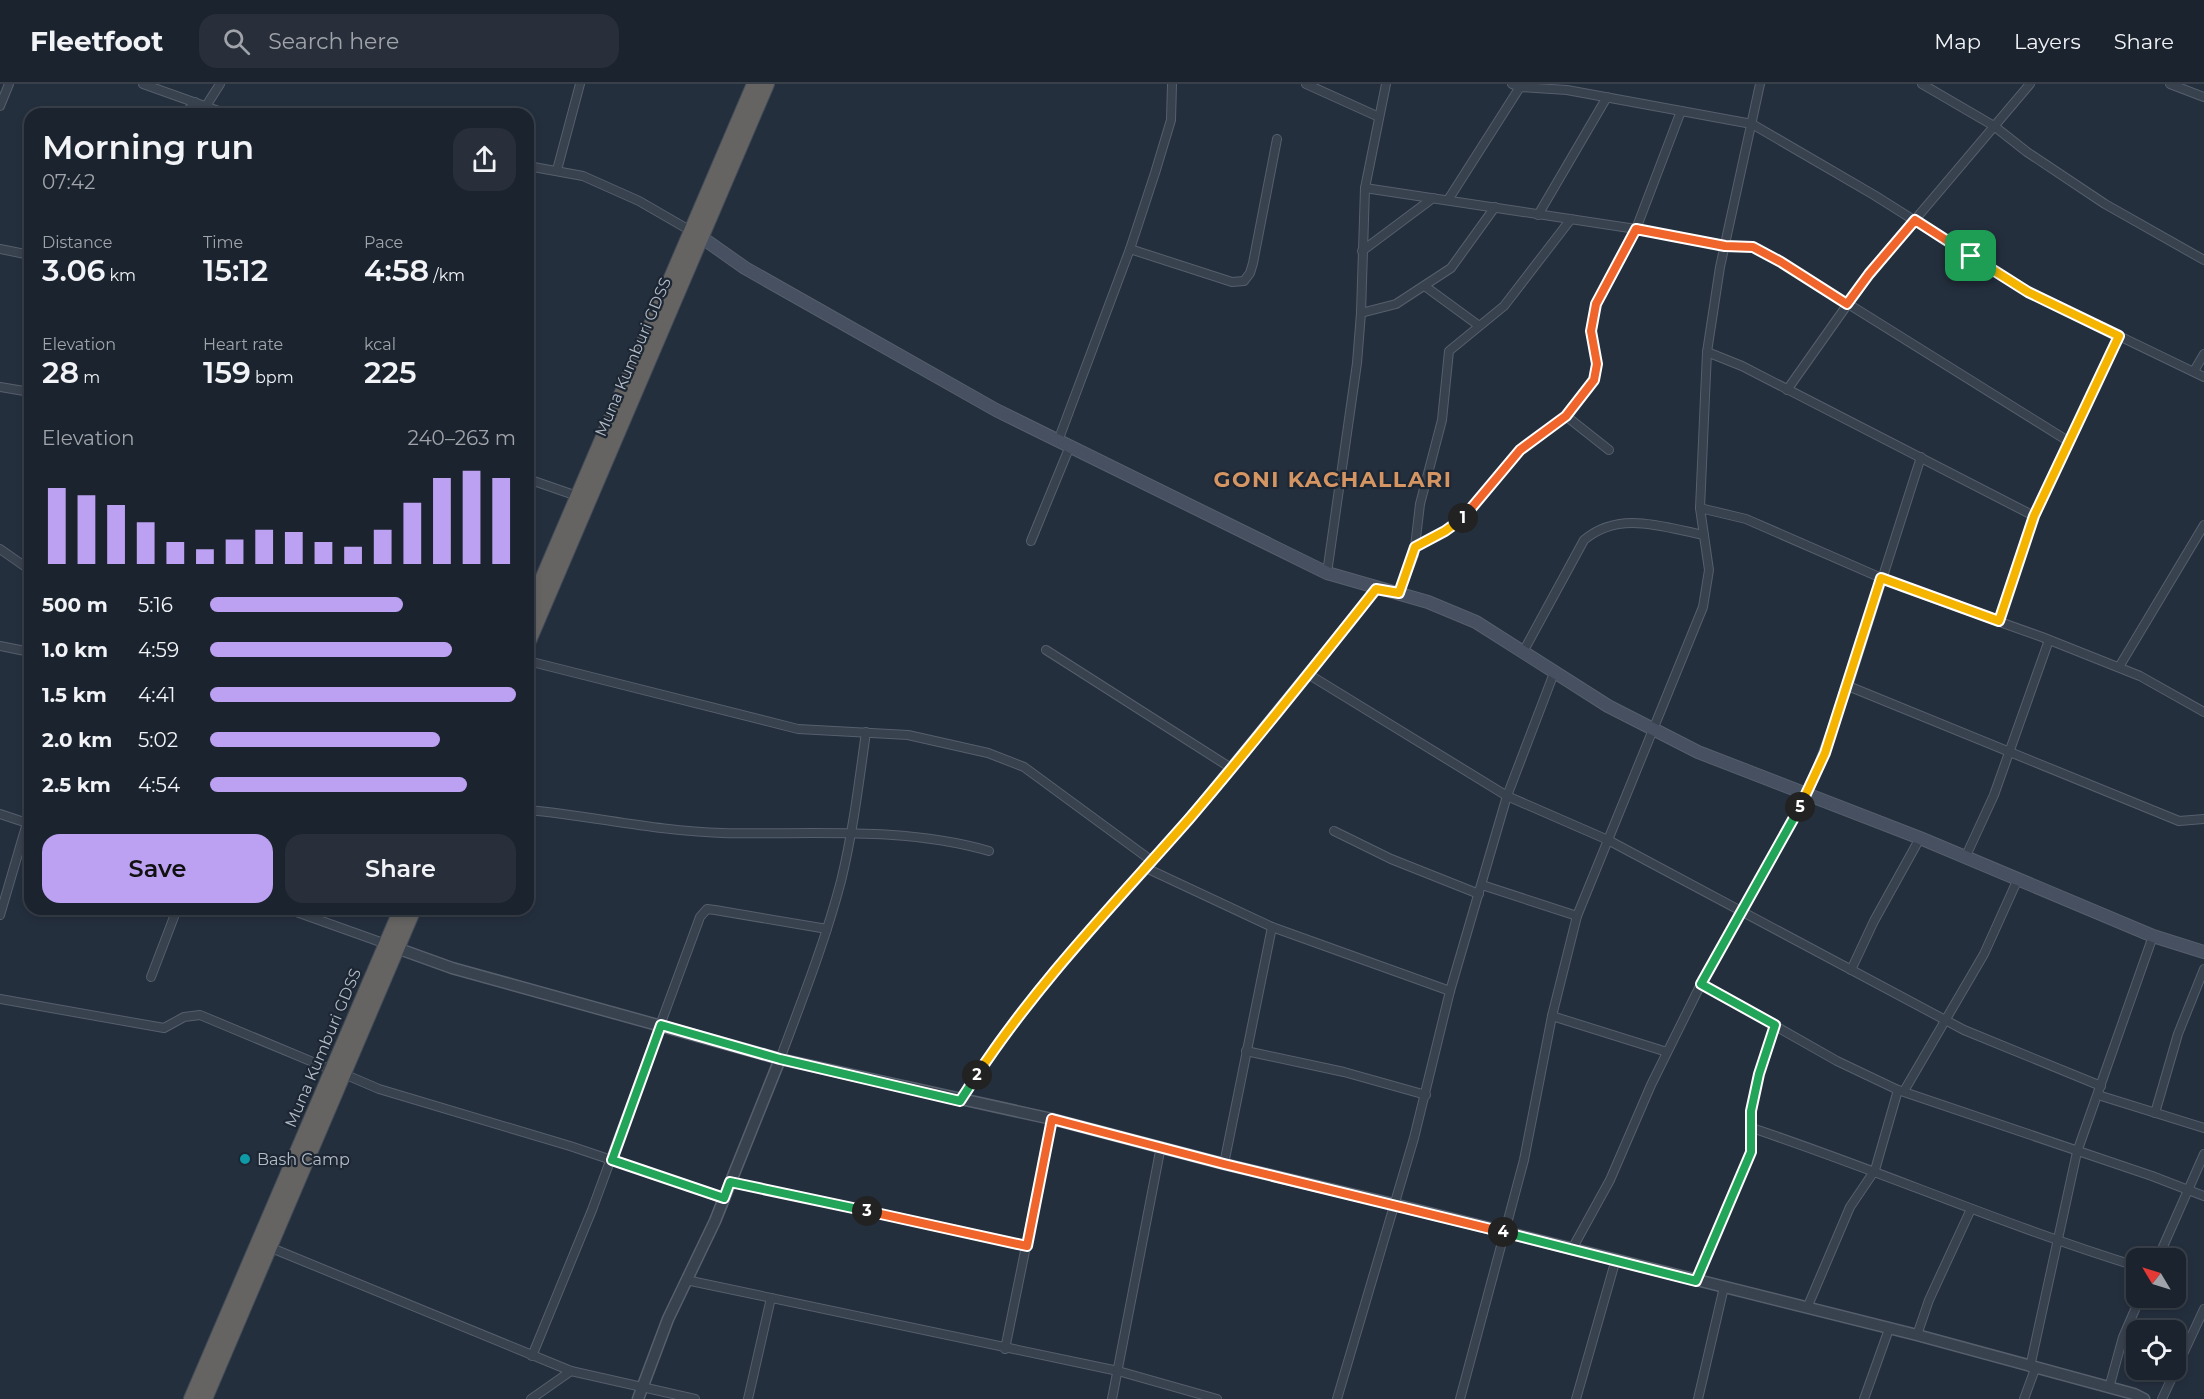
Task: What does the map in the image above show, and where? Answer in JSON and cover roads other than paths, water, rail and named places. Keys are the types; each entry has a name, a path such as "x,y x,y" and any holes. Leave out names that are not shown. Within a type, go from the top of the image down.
{"highway":[{"name":"Muna Kumburi GDSS","path":"534,628 697,234 754,84"},
{"name":"Muna Kumburi GDSS","path":"534,598 577,496 768,84"},
{"name":"Muna Kumburi GDSS","path":"392,946 400,915"},
{"name":"Muna Kumburi GDSS","path":"191,1399 392,946 410,915"},
{"name":"Muna Kumburi GDSS","path":"205,1399 269,1247 338,1072"}],"main road":[{"path":"697,234 745,268 996,410 1327,573 1376,589 1399,593 1476,622 1554,673 1654,730 1698,752 1920,838 2017,881 2153,936 2204,952"}],"street":[{"path":"0,106 9,84"},
{"path":"143,84 211,108"},
{"path":"206,106 220,84"},
{"path":"557,170 580,84"},
{"path":"1058,441 1130,249 1171,120 1172,84"},
{"path":"1306,84 1379,117"},
{"path":"1327,573 1361,313 1365,188 1386,84"},
{"path":"1460,1399 1524,1160 1552,1016 1577,916 1703,607 1709,570 1701,508 1707,352 1725,246 1760,84"},
{"path":"1922,84 1995,126 2027,152 2105,204 2204,261"},
{"path":"1787,390 1869,274 2030,84"},
{"path":"2170,84 2204,97"},
{"path":"1448,200 1516,86 1569,87 1607,97 1752,124 1915,220 2028,292 2204,377"},
{"path":"1538,215 1607,97"},
{"path":"190,108 195,102"},
{"path":"1415,547 1445,531 1465,516 1520,450 1566,416 1594,380 1597,364 1591,331 1596,304 1636,229 1681,111"},
{"path":"1130,249 1221,279 1244,281 1251,273 1277,139"},
{"path":"534,167 583,176 639,201 697,234"},
{"path":"1365,188 1636,229 1725,246 1753,247 1781,262 2068,441"},
{"path":"1362,251 1433,198"},
{"path":"1361,313 1396,304 1426,287 1451,268 1495,207"},
{"path":"1399,593 1415,547 1420,504 1443,420 1449,351 1504,306 1571,219"},
{"path":"0,249 24,254"},
{"path":"1426,287 1478,325"},
{"path":"1999,621 2034,516 2119,336"},
{"path":"1707,352 1742,366 2034,516"},
{"path":"2194,371 2204,354"},
{"path":"0,387 24,391"},
{"path":"1566,416 1609,450"},
{"path":"1031,541 1070,446"},
{"path":"1572,1249 1610,1180 1667,1052 1701,984 1743,913 1808,793 1825,753 1848,686 1921,457"},
{"path":"534,481 577,496"},
{"path":"1701,508 1746,519 1881,578 2119,667 2204,711"},
{"path":"1523,652 1584,540 1598,528 1617,523 1645,524 1704,535"},
{"path":"2119,667 2204,525"},
{"path":"0,549 24,566"},
{"path":"960,1101 999,1041 1048,979 1231,768 1376,589"},
{"path":"1965,858 1994,795 2049,640"},
{"path":"0,646 24,651"},
{"path":"1046,650 1231,768"},
{"path":"534,663 798,729 908,735 1005,758 1024,767 1149,864 1272,927 1450,992"},
{"path":"1337,1399 1426,1095 1450,992 1507,796 1554,673"},
{"path":"1308,674 1507,796 1608,840 1944,1019 2009,1049 2101,1086"},
{"path":"1848,686 2179,821 2204,819"},
{"path":"640,1394 668,1319 724,1198 780,1059 827,929 852,834 866,732"},
{"path":"534,811 640,827 722,833 902,835 989,851"},
{"path":"0,814 24,822"},
{"path":"1334,831 1391,859 1480,889 1577,916"},
{"path":"1851,970 1874,921 1920,838"},
{"path":"0,915 24,840"},
{"path":"1807,1308 1850,1207 1875,1170 1901,1090 1984,954 2017,881"},
{"path":"532,1356 612,1160 700,916 707,909 827,929"},
{"path":"151,977 175,915"},
{"path":"305,915 452,968 780,1059 960,1101 1052,1119 1224,1164 1616,1259 1917,1335 2144,1399"},
{"path":"1224,1164 1272,927"},
{"path":"2024,1399 2077,1152 2153,936"},
{"path":"2155,1113 2178,1034 2204,969"},
{"path":"1701,984 1837,1061 1901,1090 2204,1196"},
{"path":"0,999 164,1028 184,1017 200,1015 379,1089 612,1160 724,1198"},
{"path":"1552,1016 1667,1052"},
{"path":"1696,1281 1751,1152 1751,1111 1759,1074 1775,1025"},
{"path":"1246,1051 1344,1072 1426,1095"},
{"path":"2098,1095 2204,1128"},
{"path":"1005,1349 1052,1119"},
{"path":"1752,1128 1875,1170 2058,1242 2126,1263"},
{"path":"1112,1399 1161,1146"},
{"path":"2163,1248 2204,1154"},
{"path":"730,1182 1027,1246"},
{"path":"1917,1335 1938,1279 1971,1209"},
{"path":"269,1247 571,1371 640,1394 695,1399"},
{"path":"1576,1399 1616,1259"},
{"path":"686,1280 1118,1371 1217,1399"},
{"path":"1698,1399 1725,1287"},
{"path":"748,1399 771,1298"},
{"path":"2109,1388 2123,1337 2136,1308"},
{"path":"2162,1399 2204,1309"},
{"path":"1864,1399 1889,1329"},
{"path":"531,1399 571,1371"}],"place":[{"name":"Bash Camp","path":"245,1159"}],"district":[{"name":"GONI KACHALLARI","path":"1333,479"}]}
